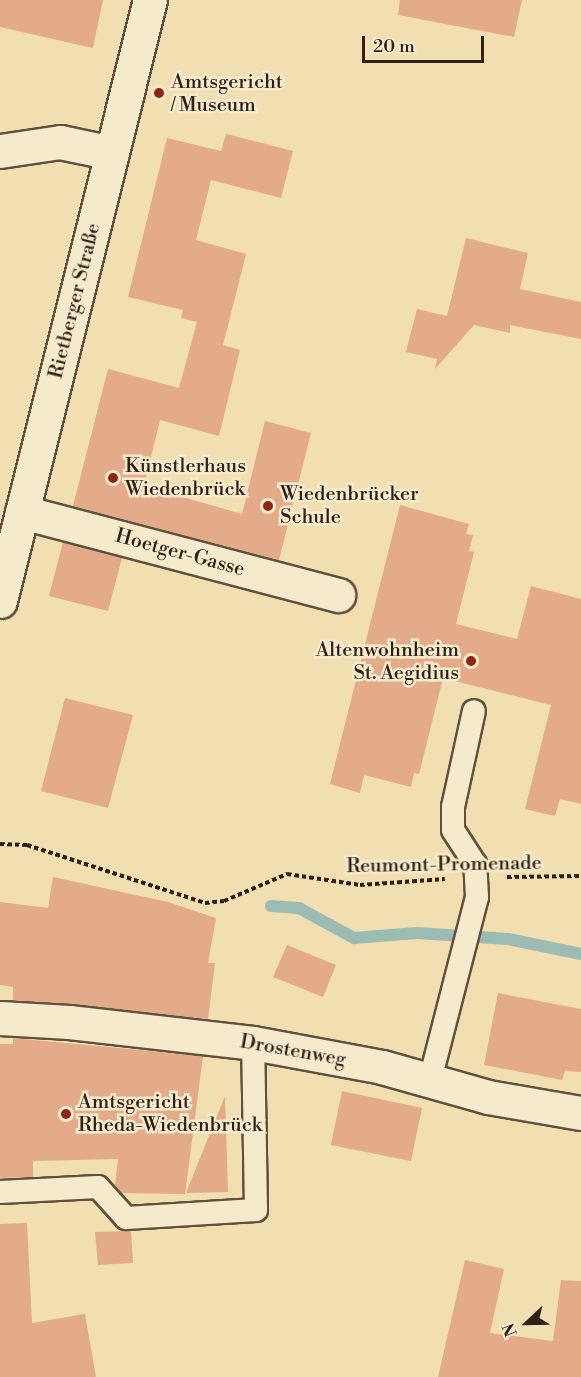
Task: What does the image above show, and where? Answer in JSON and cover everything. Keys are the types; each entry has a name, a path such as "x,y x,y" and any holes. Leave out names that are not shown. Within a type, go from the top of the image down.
{"street":[{"name":"Rietberger Straße","path":"0,601 150,0"},
{"path":"0,152 60,142 112,153"},
{"name":"Hoetger-Gasse","path":"22,512 338,595"},
{"name":"Drostenweg","path":"0,1018 69,1022 253,1043 382,1066 488,1097 581,1113"}],"lane":[{"path":"430,1080 477,887 475,864 453,830 453,807 474,711"},
{"path":"0,1192 98,1187 126,1218 256,1210 253,1043"}],"path":[{"name":"Reumont-Promenade","path":"0,844 27,845 205,903 224,901 287,874 360,885 477,887 581,876"}],"building":[{"path":"0,0 103,0 93,48 0,27"},
{"path":"400,0 522,0 514,37 398,15"},
{"path":"226,134 293,151 281,198 211,180 196,240 246,254 223,345 240,350 219,436 160,420 144,486 242,514 265,421 311,433 279,560 73,506 108,369 179,388 197,322 181,318 183,310 128,297 167,138 221,151"},
{"path":"466,238 528,253 520,289 581,302 581,339 510,325 510,333 474,325 435,369 437,359 406,352 417,309 447,316"},
{"name":"Altenwohnheim St. Aegidius","path":"400,505 469,524 466,534 473,535 469,551 474,552 456,624 517,639 531,586 581,599 581,804 560,799 555,816 525,809 551,705 443,678 419,774 414,773 411,787 364,775 360,793 330,784"},
{"path":"63,542 122,558 108,611 49,596"},
{"path":"65,698 133,715 108,808 41,791"},
{"path":"53,877 168,902 216,918 208,963 215,963 208,1019 13,1000 13,987 0,985 0,902 48,908"},
{"path":"287,945 336,965 323,997 273,977"},
{"path":"498,993 581,1009 581,1072 565,1071 562,1080 484,1065"},
{"path":"13,1038 203,1056 185,1194 122,1193 115,1185 118,1159 33,1161 33,1177 0,1178 0,1044 13,1044"},
{"path":"342,1091 422,1108 411,1161 331,1145"},
{"path":"225,1096 228,1192 186,1193"},
{"path":"27,1223 32,1323 85,1314 96,1377 0,1377 0,1224"},
{"path":"131,1231 133,1263 98,1265 95,1232"},
{"path":"465,1260 504,1269 490,1333 553,1341 561,1280 581,1281 581,1377 438,1377"}],"waterway":[{"path":"271,906 299,908 354,938 417,933 508,939 581,954"}],"place":[{"name":"Amtsgericht / Museum","path":"159,93"},
{"name":"Künstlerhaus Wiedenbrück","path":"113,478"},
{"name":"Wiedenbrücker Schule","path":"268,506"},
{"name":"Altenwohnheim St. Aegidius","path":"471,661"},
{"name":"Amtsgericht Rheda-Wiedenbrück","path":"66,1114"}]}
